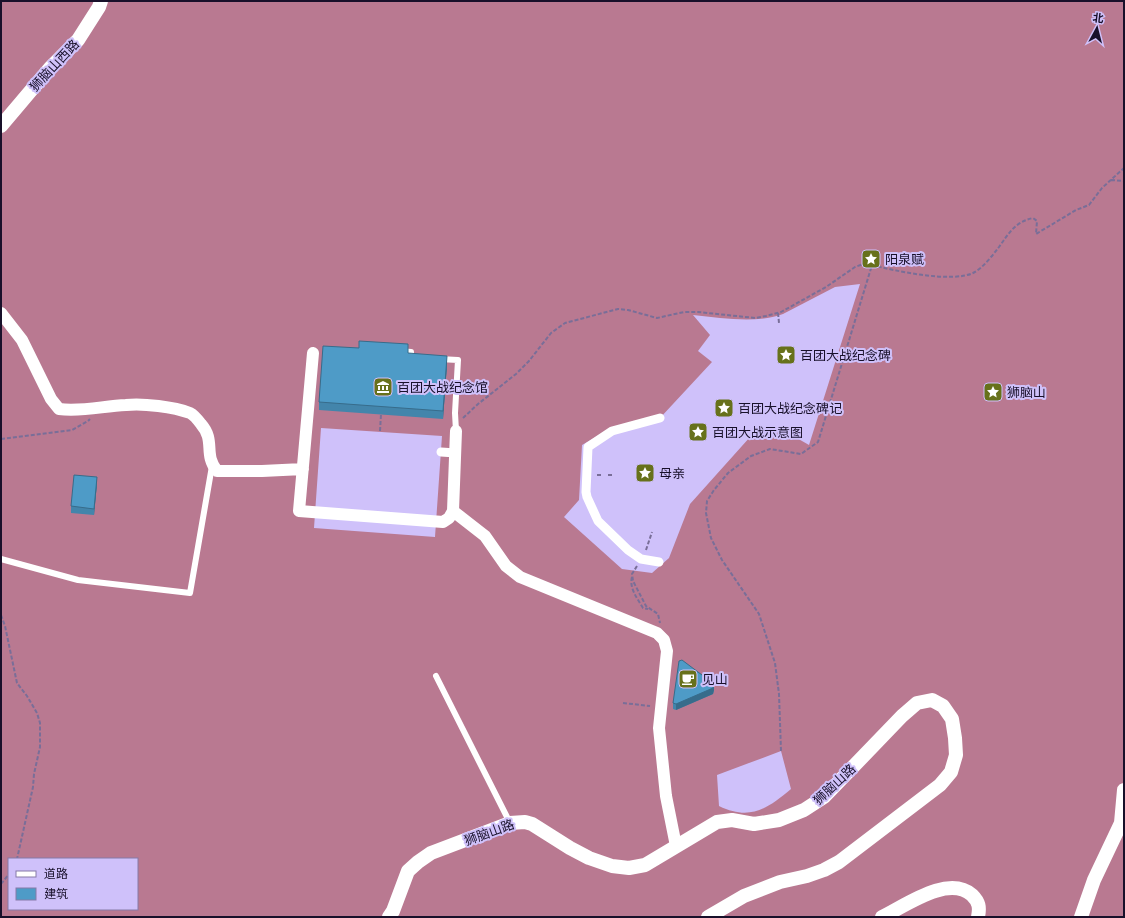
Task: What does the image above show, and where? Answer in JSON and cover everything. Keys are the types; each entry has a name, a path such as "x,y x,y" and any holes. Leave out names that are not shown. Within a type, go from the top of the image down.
{"street":[{"name":"狮脑山西路","path":"1,126 50,68 78,40 99,7 101,1"},
{"path":"1,313 22,340 51,399 59,409 73,411 128,404 158,406 191,414 206,430 210,444 209,457 212,465 217,471 303,469"},
{"path":"317,352 299,511 443,522 449,518 453,511 456,431"},
{"path":"659,562 641,559 628,550 598,521 587,497 586,488 588,447 612,431 660,418"},
{"path":"441,452 456,454"},
{"path":"453,511 484,536 506,566 520,577 657,633 664,640 667,651 659,728 666,796 676,846"},
{"name":"狮脑山路","path":"390,917 408,871 418,862 431,853 510,823 525,822 532,824 570,848 603,864 619,868 637,868 645,865 717,822 732,820 754,824 779,820 804,810 824,796 902,716 917,703 932,700 943,706 952,719 956,755 951,772 940,785 840,862 824,870 807,876 780,882 744,896 708,917"},
{"path":"1081,917 1094,880 1121,823 1124,790"},
{"path":"882,917 927,894 941,889 954,888 963,889 976,899 980,907 978,917"}],"lane":[{"path":"396,351 411,352 411,357 419,358"},
{"path":"435,358 458,360 455,413 456,431"},
{"path":"1,559 78,580 190,593 212,465"},
{"path":"436,676 510,823"}],"path":[{"path":"456,431 462,418 516,374 529,362 551,333 565,323 618,309 628,310 657,318 684,312 698,312 755,318 778,313 835,282 855,267 866,263 900,272 957,277 966,276 974,272 990,258 1014,227 1022,220 1033,218 1037,222 1036,234 1040,233 1062,218 1089,205 1102,188 1124,168"},
{"path":"1110,180 1124,181"},
{"path":"781,751 779,694 774,663 759,614 722,560 711,538 706,513 707,501 728,473 751,456 770,449 802,454 818,442 872,265"},
{"path":"778,313 779,323"},
{"path":"1,439 72,430 88,421 97,408"},
{"path":"380,431 381,414"},
{"path":"597,475 602,475"},
{"path":"608,475 614,475"},
{"path":"645,552 652,532"},
{"path":"632,574 630,583 636,597 643,608 649,609"},
{"path":"633,581 646,606"},
{"path":"1,615 5,626 16,683 27,696 37,713 40,723 40,747 17,858"},
{"path":"623,703 661,707"},
{"path":"1,884 8,875"}],"shaded area":[{"path":"1,1 1124,1 1124,917 1,917","holes":["860,284 809,445 781,429 769,439 759,427 690,504 669,558 652,573 622,569 564,517 579,500 582,445 611,428 660,418 712,362 698,351 710,335 693,315 750,320 772,317 783,314 835,287","321,428 442,436 435,537 314,528","781,751 791,789 774,802 758,811 740,812 719,806 717,775"]}],"building":[{"name":"百团大战纪念馆","path":"359,341 408,344 408,353 447,356 443,411 319,402 323,346 359,348"},
{"path":"74,475 97,477 94,509 71,506"},
{"name":"见山","path":"682,660 714,684 713,688 676,704 673,703 679,661"}],"place":[{"name":"阳泉赋","path":"871,259"},
{"name":"百团大战纪念碑","path":"786,355"},
{"name":"百团大战纪念馆","path":"383,387"},
{"name":"狮脑山","path":"993,392"},
{"name":"百团大战纪念碑记","path":"724,408"},
{"name":"百团大战示意图","path":"698,432"},
{"name":"母亲","path":"645,473"},
{"name":"见山","path":"688,679"}]}
